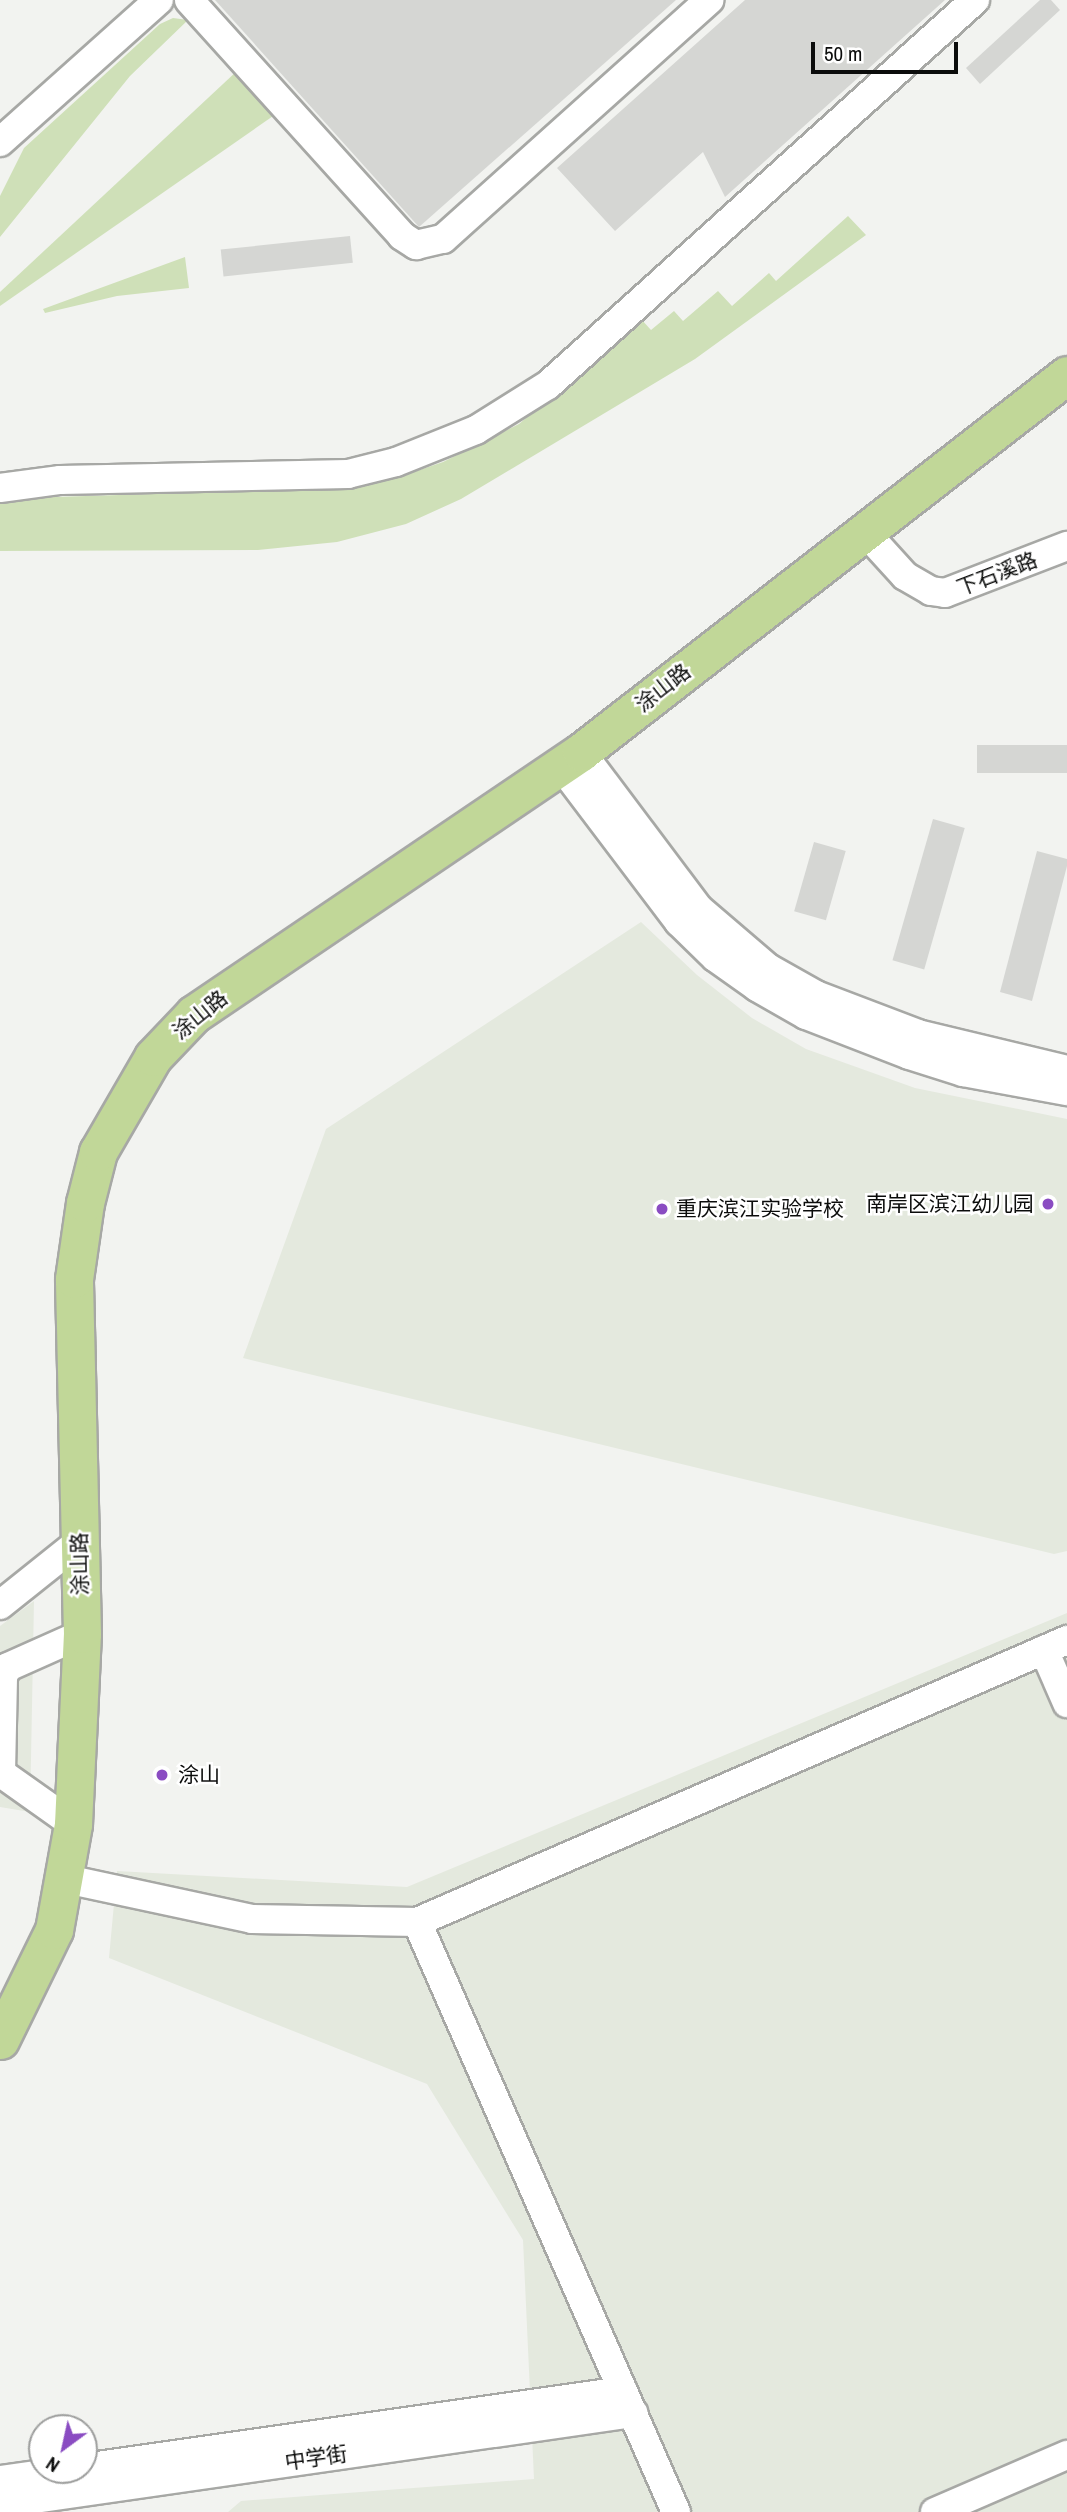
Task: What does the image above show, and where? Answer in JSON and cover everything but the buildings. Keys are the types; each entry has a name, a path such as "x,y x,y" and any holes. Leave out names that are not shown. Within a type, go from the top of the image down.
{"main road":[{"name":"涂山路","path":"0,2040 54,1930 66,1879 72,1824 82,1634 74,1279 85,1203 98,1152 153,1057 194,1014 571,759 1067,375"}],"street":[{"path":"0,142 159,0"},
{"path":"188,0 402,236 416,245 443,239 709,0"},
{"path":"0,488 60,480 301,478 348,474 396,462 476,430 548,385 975,0"},
{"name":"下石溪路","path":"865,532 905,576 932,591 945,593 1067,546"},
{"path":"571,759 699,909 768,968 816,995 918,1034 1067,1070"},
{"path":"571,759 679,922 715,957 757,987 806,1015 909,1055 963,1072 1067,1091"},
{"path":"0,1605 79,1542"},
{"path":"72,1824 1,1773 3,1676 8,1667 82,1634"},
{"path":"66,1879 252,1919 417,1922 1056,1645 1067,1703"},
{"path":"417,1922 676,2512"},
{"name":"中学街","path":"98,2466 628,2402"},
{"name":"中学街","path":"0,2504 628,2402"},
{"path":"935,2512 1067,2455"},
{"path":"0,2480 28,2476"}],"shaded area":[{"name":"重庆滨江实验学校","path":"641,922 697,975 752,1018 806,1049 915,1088 1067,1119 1067,1551 1054,1554 243,1358 326,1129"},
{"path":"34,1601 30,1812 0,1807 0,1626"},
{"path":"1067,1613 1067,2512 228,2512 241,2501 534,2479 523,2240 427,2084 109,1958 117,1871 407,1887"}],"green space":[{"path":"173,18 188,20 130,76 0,237 0,196 24,148 160,24"},
{"path":"238,70 276,114 0,306 0,292"},
{"path":"848,216 866,235 695,359 461,499 406,524 337,542 258,550 0,551 0,504 54,497 346,488 396,478 443,462 519,424 641,319 651,330 674,311 683,321 718,291 732,306 769,273 776,281"},
{"path":"185,257 189,288 117,296 45,313 43,309"}],"place":[{"name":"南岸区滨江幼儿园","path":"1048,1204"},
{"name":"重庆滨江实验学校","path":"662,1209"},
{"name":"涂山","path":"162,1775"}]}
